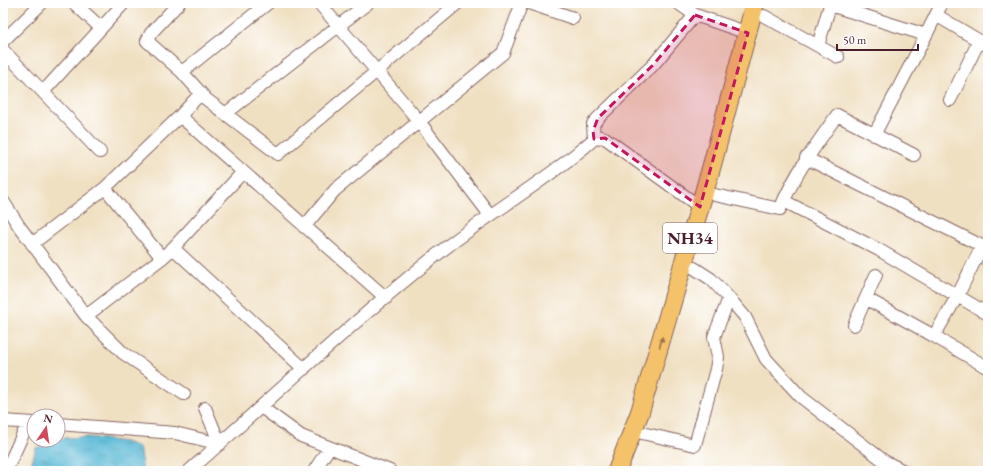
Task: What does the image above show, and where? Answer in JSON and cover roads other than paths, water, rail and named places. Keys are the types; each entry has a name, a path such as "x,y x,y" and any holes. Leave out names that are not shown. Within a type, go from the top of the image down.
{"highway":[{"name":"NH34","path":"617,471 639,433 640,412 700,207 748,33 762,7"},
{"name":"NH34","path":"629,471 639,433 669,357 715,195 762,7"}],"street":[{"path":"3,41 42,3"},
{"path":"74,3 101,28"},
{"path":"43,92 124,3"},
{"path":"179,3 152,33 147,41 182,72 201,93 225,114 278,154 458,3"},
{"path":"182,72 268,3"},
{"path":"320,3 418,120 490,215"},
{"path":"225,114 368,3"},
{"path":"304,227 335,190 418,120 489,65 503,52 522,3"},
{"path":"528,3 573,18"},
{"path":"678,3 695,15 748,33"},
{"path":"874,135 942,3"},
{"path":"818,46 830,5 926,35"},
{"path":"762,7 818,46 838,56"},
{"path":"594,139 593,124 653,65 695,15"},
{"path":"936,15 984,43 950,100"},
{"path":"3,50 100,152"},
{"path":"32,244 105,188 180,116 201,93"},
{"path":"715,195 780,209 792,181 806,158 837,115 914,155"},
{"path":"180,116 242,173 386,298"},
{"path":"189,471 304,369 443,250 490,215 542,181 594,139 600,137 604,138 700,207"},
{"path":"806,158 985,248 934,336"},
{"path":"86,316 173,248 242,173"},
{"path":"105,188 162,258"},
{"path":"3,201 32,244 86,316 123,353 184,394"},
{"path":"784,201 879,250 988,314"},
{"path":"173,248 304,369"},
{"path":"694,268 711,279 746,318 766,359 801,397 884,461 904,471"},
{"path":"854,325 867,299 876,275"},
{"path":"639,433 695,445 716,369 718,357 714,337 729,298"},
{"path":"867,299 988,368"},
{"path":"261,407 301,436 390,471"},
{"path":"205,408 220,444"},
{"path":"3,422 26,423"},
{"path":"66,425 175,433 220,444"},
{"path":"6,471 26,433"},
{"path":"314,471 329,448"}],"water":[{"path":"89,437 125,442 139,447 143,471 29,471 36,448 66,448 66,438"}]}
